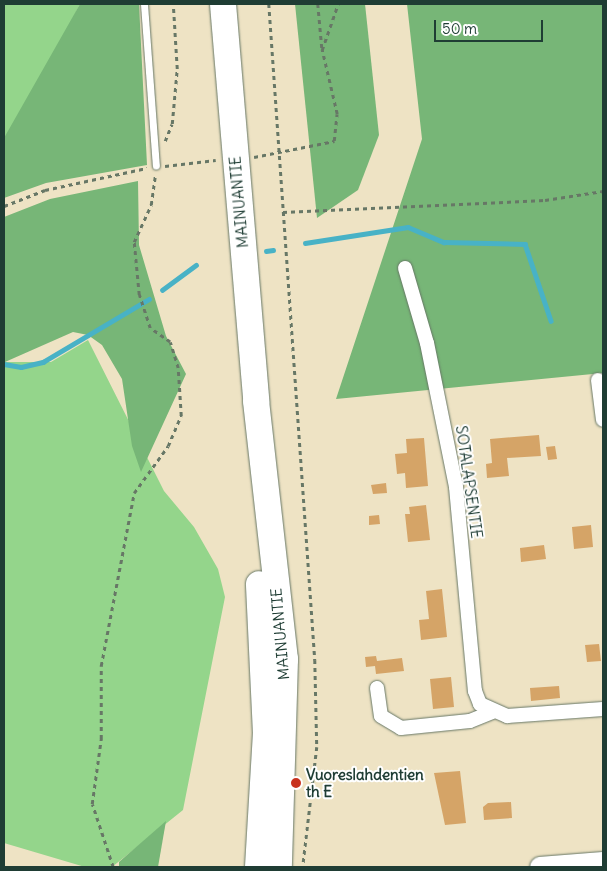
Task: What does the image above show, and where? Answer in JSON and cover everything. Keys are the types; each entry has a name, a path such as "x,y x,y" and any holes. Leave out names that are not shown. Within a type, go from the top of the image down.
{"highway":[{"name":"MAINUANTIE","path":"223,4 256,401 285,659 279,867"},
{"name":"MAINUANTIE","path":"256,401 257,555 266,734 258,867"}],"street":[{"name":"SOTALAPSENTIE","path":"405,268 427,343 456,488 474,691 480,704 492,712"},
{"path":"598,380 603,420"},
{"path":"377,688 381,716 401,728 470,721 492,712 544,716 603,710"},
{"path":"540,867 603,862"}],"lane":[{"path":"144,4 156,166"}],"path":[{"path":"113,867 92,804 101,739 100,666 134,493 168,446 181,416 178,368 170,342 150,328 139,295 134,242 151,205 156,166 172,124 177,69 174,4"},
{"path":"269,4 316,670 317,747 303,867"},
{"path":"248,158 279,154 334,141 338,114 322,50 318,4"},
{"path":"322,50 338,4"},
{"path":"4,206 45,190 156,166 220,159"},
{"path":"283,212 545,200 603,191"}],"green space":[{"path":"4,4 80,4 4,157"},
{"path":"80,4 139,4 147,165 46,183 4,198 4,138"},
{"path":"295,4 365,4 379,135 358,190 317,218"},
{"path":"407,4 603,4 603,373 336,399 422,139"},
{"path":"138,181 139,245 166,336 186,374 141,472 132,446 122,379 102,345 88,335 73,332 5,362 4,331 4,217 50,199"},
{"path":"4,331 5,362 51,362 88,340 164,491 194,527 218,569 225,597 183,810 112,867 85,867 4,843"},
{"path":"166,821 158,867 119,867 119,862"}],"building":[{"path":"539,435 541,456 507,458 509,476 487,478 486,464 492,463 490,439"},
{"path":"424,438 428,486 406,488 405,473 397,474 395,454 407,453 406,439"},
{"path":"555,446 557,459 548,460 546,447"},
{"path":"386,483 387,493 373,494 371,485"},
{"path":"426,505 430,540 408,542 405,514 410,514 409,507"},
{"path":"379,515 380,524 369,525 369,516"},
{"path":"591,525 593,547 574,549 572,527"},
{"path":"544,545 546,559 521,562 520,548"},
{"path":"442,589 447,637 421,640 419,620 429,619 426,591"},
{"path":"599,644 601,661 587,662 585,645"},
{"path":"376,656 377,661 402,658 404,671 376,674 375,666 366,667 365,657"},
{"path":"451,677 454,707 433,709 430,679"},
{"path":"559,686 560,698 531,701 530,688"},
{"path":"460,771 466,823 445,825 434,773"},
{"path":"511,802 512,818 484,820 483,807 488,803"}],"waterway":[{"path":"305,243 408,227 444,242 525,244 551,321"},
{"path":"266,251 273,250"},
{"path":"162,290 196,265"},
{"path":"4,364 21,367 43,362 149,299"}],"place":[{"name":"Vuoreslahdentien th E","path":"296,783"}]}
